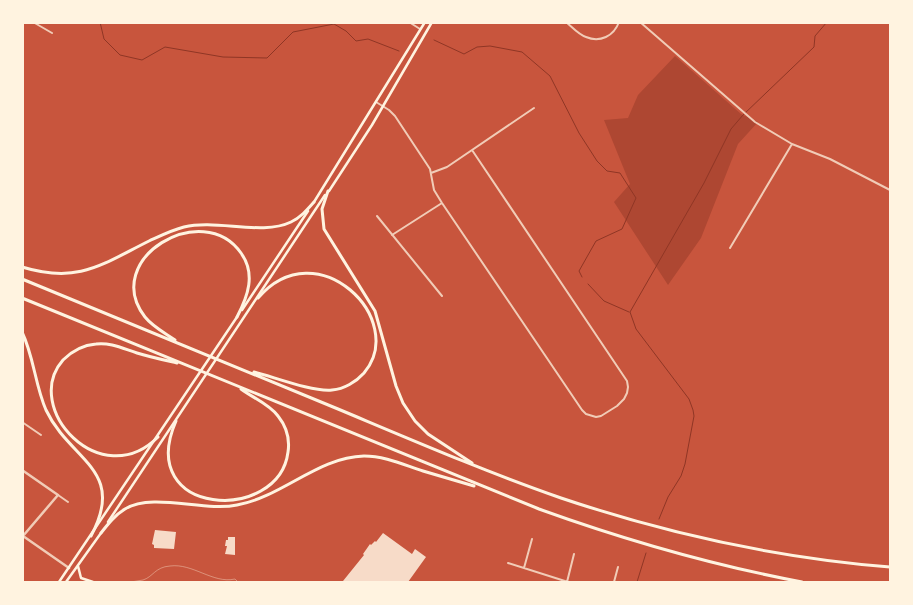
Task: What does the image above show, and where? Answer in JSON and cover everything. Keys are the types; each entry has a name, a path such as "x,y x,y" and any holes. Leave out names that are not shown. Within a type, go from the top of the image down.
{"highway":[{"path":"328,191 322,209 324,229 375,311 396,386 405,407 418,425 432,437 481,468"},
{"path":"22,267 48,274 78,273 94,268 176,229 200,224 265,228 279,226 295,220 314,202"},
{"path":"182,345 148,320 140,308 135,294 136,276 142,261 152,249 168,239 188,233 205,231 223,237 237,248 245,260 250,277 247,295 237,317"},
{"path":"244,370 315,389 333,390 348,385 360,377 370,365 375,351 375,333 366,308 352,291 335,279 313,273 294,274 275,281 258,298"},
{"path":"22,279 481,468 602,511 700,537 800,556 890,567"},
{"path":"22,298 554,514 650,546 733,568 802,582"},
{"path":"22,332 28,344 49,416 93,470 100,483 103,505 99,520 91,536"},
{"path":"158,436 143,449 124,456 103,455 88,448 67,430 55,412 51,394 54,376 61,363 71,353 83,347 96,344 111,345 187,366"},
{"path":"176,421 169,442 169,461 176,478 189,492 206,499 226,500 244,497 264,489 277,478 284,467 288,450 287,433 280,419 272,410 237,386"},
{"path":"101,533 123,510 139,503 152,502 211,507 236,506 265,496 332,463 353,457 382,458 448,479 486,488"}],"main road":[{"path":"59,582 314,202 425,22"},
{"path":"66,582 101,533 328,191 383,106 432,22"},
{"path":"78,564 81,578 93,582"}],"street":[{"path":"34,22 52,34"},
{"path":"409,22 420,30"},
{"path":"566,22 587,38 600,39 609,36 617,30 619,22"},
{"path":"640,22 755,122 792,144 830,159 890,190"},
{"path":"376,102 395,116 431,173 434,190 442,203 582,410 586,414 596,417 601,416 624,399 627,393 627,381 472,150"},
{"path":"431,173 447,167 534,108"},
{"path":"730,248 792,144"},
{"path":"392,236 442,203"},
{"path":"377,216 442,296"},
{"path":"22,422 40,435"},
{"path":"22,470 68,502"},
{"path":"58,495 23,536 69,568"},
{"path":"524,568 532,539"},
{"path":"508,563 568,582 574,554"},
{"path":"614,582 618,567"}],"lane":[{"path":"131,582 142,580 158,569 171,566 178,566 225,580 236,579 238,582"}],"shaded area":[{"path":"675,56 741,114 758,122 738,144 701,238 668,285 614,202 630,184 604,120 628,118 638,95"}],"building":[{"path":"155,530 176,532 174,549 154,548 152,544"},
{"path":"383,533 412,554 415,549 426,557 408,582 343,581 364,555 370,544 376,542"},
{"path":"228,537 235,537 235,555 225,554"}],"waterway":[{"path":"100,22 104,39 120,55 142,60 165,47 223,57 267,58 293,32 334,24 346,31 356,41 368,39 399,51"},
{"path":"659,519 668,497 681,476 694,416 689,399 636,329 630,312 704,183 731,129 743,115 814,47 815,36 827,22"},
{"path":"434,40 464,54 477,47 490,46 522,52 550,76 579,133 597,161 607,171 620,173 636,198 622,229 596,241 579,271 582,277"},
{"path":"588,284 604,301 629,312"},
{"path":"637,582 646,553"}]}
